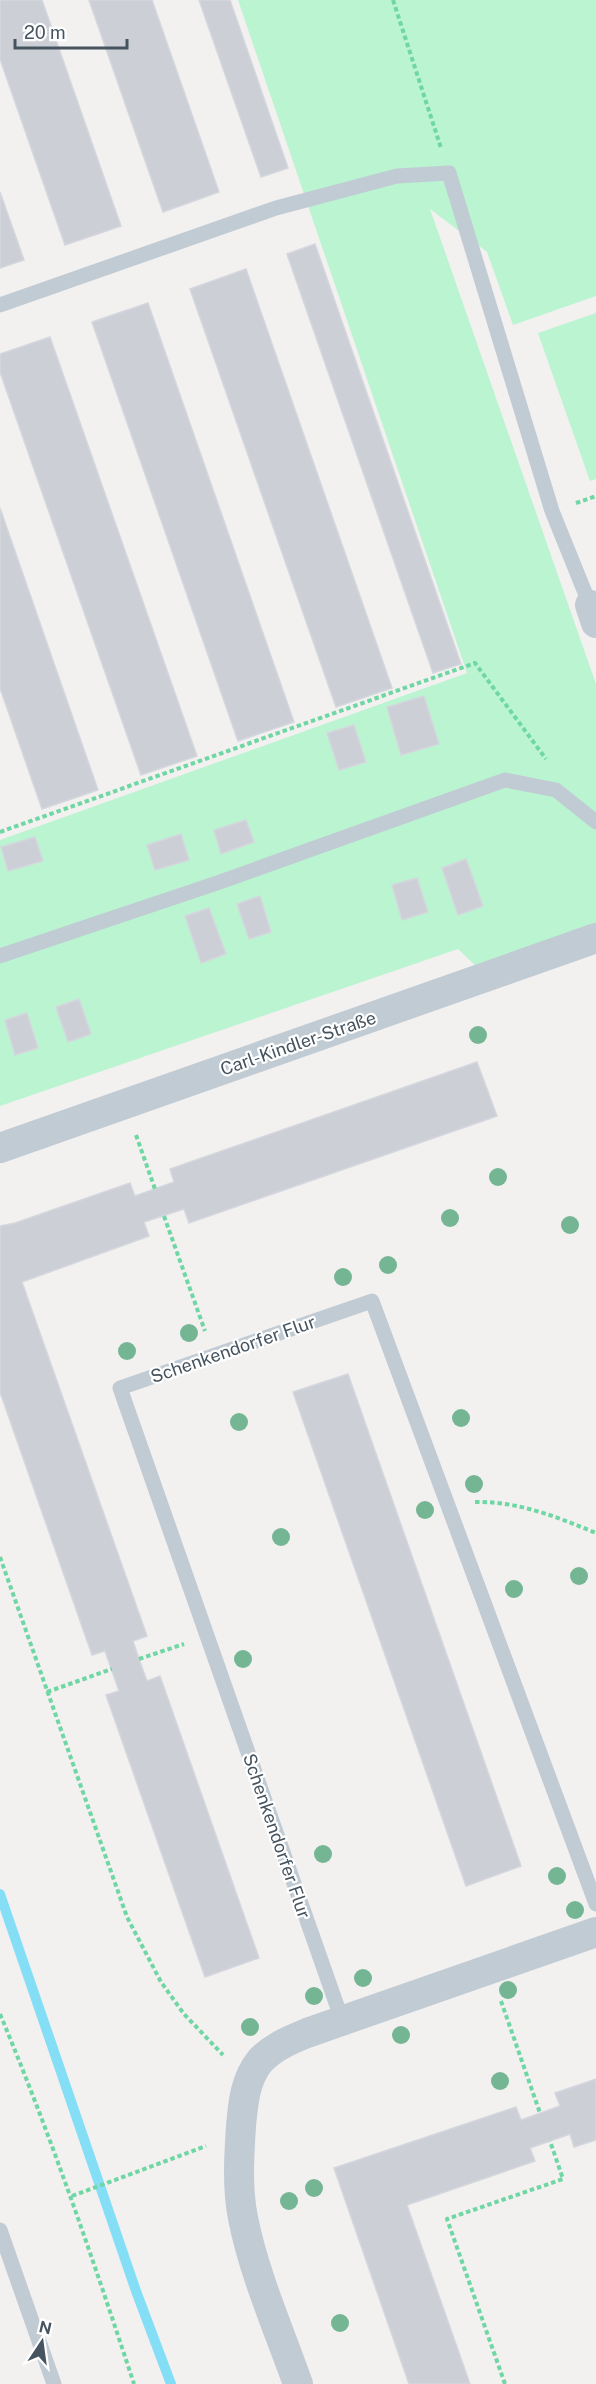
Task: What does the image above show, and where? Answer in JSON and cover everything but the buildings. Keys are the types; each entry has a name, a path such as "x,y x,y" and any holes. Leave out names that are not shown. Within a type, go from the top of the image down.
{"street":[{"name":"Carl-Kindler-Straße","path":"0,1148 596,938"},
{"path":"298,2384 249,2244 242,2216 238,2163 240,2134 247,2085 259,2062 270,2051 307,2033 596,1932"}],"lane":[{"path":"0,305 276,208 397,176 449,173 552,511 594,610"},
{"path":"0,956 220,882 505,780 556,790 596,822"},
{"name":"Schenkendorfer Flur","path":"342,2020 120,1388 372,1301 596,1904"},
{"path":"0,2230 54,2384"}],"path":[{"path":"393,0 449,173"},
{"path":"0,832 474,663 552,768"},
{"path":"125,1104 155,1189"},
{"path":"164,1216 213,1356"},
{"path":"447,1503 487,1502 514,1505 551,1515 596,1533"},
{"path":"0,1557 127,1917 146,1957 184,2014 209,2038 247,2085"},
{"path":"139,1659 207,1636"},
{"path":"47,1692 112,1669"},
{"path":"490,1969 540,2113"},
{"path":"0,2014 41,2112 72,2196 134,2384"},
{"path":"72,2196 107,2181 240,2134"},
{"path":"505,2384 447,2219 563,2179 550,2141"}],"green space":[{"path":"238,0 596,0 596,296 513,325 487,252 430,209 596,684 596,926 478,968 458,949 0,1106 0,840 467,673"},
{"path":"596,313 596,479 590,481 538,333"}],"waterway":[{"path":"0,1894 136,2291 171,2384"}]}
